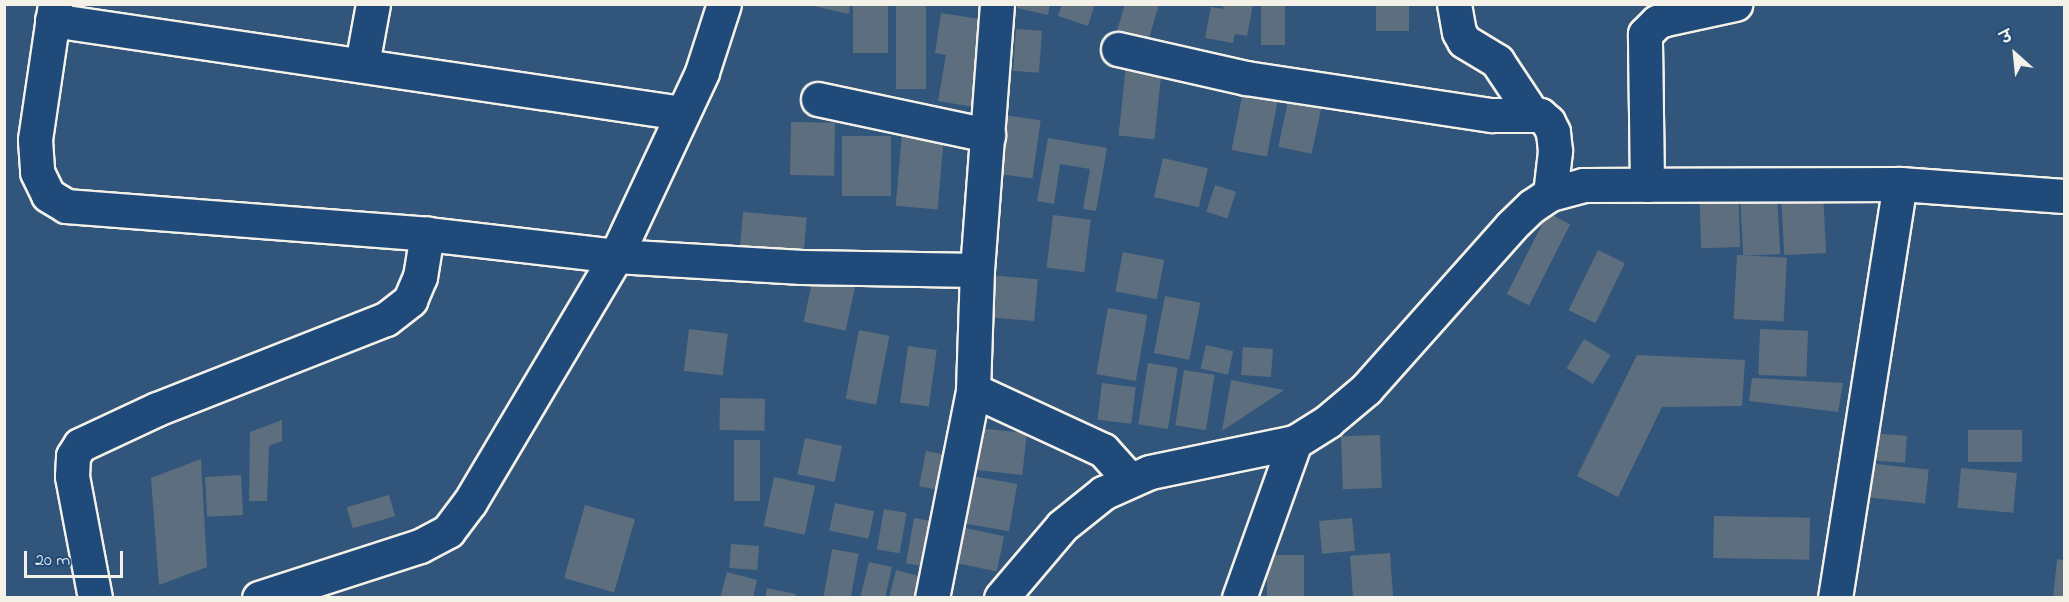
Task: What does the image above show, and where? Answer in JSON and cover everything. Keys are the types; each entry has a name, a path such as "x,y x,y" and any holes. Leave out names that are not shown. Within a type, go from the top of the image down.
{"street":[{"path":"362,64 373,4"},
{"path":"259,597 420,546 447,531 470,502 616,256 702,72 724,4"},
{"path":"1454,4 1459,32 1464,41 1497,61 1533,114"},
{"path":"1647,185 1646,34 1657,22 1665,19 1735,4"},
{"path":"932,597 973,390 977,270 997,5"},
{"path":"682,113 362,64 54,12 35,140 37,172 48,195 66,206 427,234 616,256 801,267 977,270"},
{"path":"1118,49 1246,78 1492,115 1540,115 1548,122 1553,132 1555,151 1550,194"},
{"path":"818,99 988,135"},
{"path":"1835,597 1900,184"},
{"path":"1001,597 1062,526 1103,493 1150,472 1294,442 1328,421 1366,389 1511,226 1532,206 1550,194 1583,185 1900,184 2064,196"},
{"path":"95,597 72,476 73,456 80,445 157,409 386,319 410,300 420,277 427,234"},
{"path":"973,390 1103,450 1130,480"},
{"path":"1239,597 1284,479 1294,442"}],"building":[{"path":"805,4 850,4 849,14"},
{"path":"853,4 888,4 888,53 853,53"},
{"path":"896,4 926,4 926,89 896,89"},
{"path":"1017,4 1050,4 1048,15 1017,8"},
{"path":"1062,4 1095,4 1088,26 1058,16"},
{"path":"1125,4 1159,4 1148,42 1116,34"},
{"path":"1224,4 1253,4 1247,36 1235,34 1233,43 1205,38 1211,7 1223,9"},
{"path":"1261,4 1285,4 1285,45 1261,45"},
{"path":"1376,4 1409,4 1409,31 1376,31"},
{"path":"941,13 993,21 980,108 938,101 946,55 935,53"},
{"path":"1016,29 1042,31 1039,73 1013,71"},
{"path":"1126,65 1162,69 1154,139 1119,136"},
{"path":"1291,87 1324,94 1312,154 1278,147"},
{"path":"1243,91 1278,98 1267,157 1232,150"},
{"path":"1004,115 1041,120 1032,179 996,173"},
{"path":"791,122 835,123 834,176 790,175"},
{"path":"902,134 944,138 938,209 896,206"},
{"path":"842,136 891,136 891,196 842,196"},
{"path":"1048,138 1107,148 1096,211 1083,209 1090,169 1060,164 1054,204 1037,201"},
{"path":"1163,158 1208,168 1199,207 1154,197"},
{"path":"1215,185 1236,192 1227,218 1206,212"},
{"path":"1738,185 1740,247 1701,248 1699,186"},
{"path":"1777,192 1780,254 1743,256 1740,194"},
{"path":"1823,193 1826,253 1784,255 1781,195"},
{"path":"743,212 807,218 804,252 740,247"},
{"path":"1548,213 1570,224 1529,305 1507,294"},
{"path":"1053,215 1091,220 1084,272 1047,268"},
{"path":"1598,250 1625,263 1596,323 1569,310"},
{"path":"1123,252 1164,260 1157,299 1115,291"},
{"path":"1737,255 1787,258 1784,322 1734,319"},
{"path":"815,268 857,277 846,331 804,322"},
{"path":"989,275 1038,279 1034,321 985,317"},
{"path":"1165,296 1200,303 1189,360 1154,353"},
{"path":"1108,308 1147,315 1136,381 1096,374"},
{"path":"689,329 728,334 723,375 684,371"},
{"path":"1760,329 1808,331 1806,377 1758,375"},
{"path":"859,330 889,336 876,405 846,399"},
{"path":"1584,339 1611,355 1593,384 1566,368"},
{"path":"1206,345 1233,351 1228,375 1201,368"},
{"path":"908,346 937,350 929,406 900,402"},
{"path":"1243,347 1273,349 1271,377 1241,375"},
{"path":"1637,355 1745,360 1742,406 1662,407 1618,497 1577,476"},
{"path":"1148,363 1178,368 1168,429 1138,424"},
{"path":"1184,370 1215,375 1206,430 1175,425"},
{"path":"1752,378 1843,383 1838,412 1749,401"},
{"path":"1231,380 1284,390 1222,431"},
{"path":"1102,383 1136,387 1131,424 1097,420"},
{"path":"720,398 765,399 764,431 719,430"},
{"path":"282,420 282,441 269,446 267,501 249,501 250,432"},
{"path":"978,428 1027,433 1022,475 974,470"},
{"path":"1968,430 2022,430 2022,462 1968,462"},
{"path":"1868,433 1907,436 1905,463 1866,460"},
{"path":"1380,435 1382,488 1343,489 1341,436"},
{"path":"805,438 842,446 834,482 797,474"},
{"path":"734,440 760,440 760,501 734,501"},
{"path":"926,451 951,456 944,491 919,486"},
{"path":"201,459 207,567 159,585 151,478"},
{"path":"1866,463 1929,470 1925,503 1862,497"},
{"path":"1961,468 2017,473 2013,513 1958,508"},
{"path":"241,475 243,515 207,517 205,477"},
{"path":"972,476 1017,484 1009,531 964,523"},
{"path":"774,477 815,486 805,535 764,526"},
{"path":"389,495 395,516 353,528 347,507"},
{"path":"835,503 874,511 868,539 829,530"},
{"path":"585,505 635,519 614,592 564,578"},
{"path":"884,509 907,513 900,553 877,549"},
{"path":"1714,516 1810,518 1809,560 1713,558"},
{"path":"914,518 937,522 929,567 906,563"},
{"path":"1352,518 1355,551 1322,554 1319,521"},
{"path":"965,528 1004,536 997,572 958,563"},
{"path":"731,544 759,546 757,570 729,568"},
{"path":"832,549 859,554 851,598 823,598"},
{"path":"1390,553 1393,597 1353,598 1350,556"},
{"path":"1267,555 1304,555 1304,598 1267,598"},
{"path":"2057,559 2064,560 2064,598 2053,598"},
{"path":"869,562 892,567 885,598 860,598"},
{"path":"896,570 923,577 918,598 889,598"},
{"path":"727,572 757,580 753,598 720,598"},
{"path":"767,588 796,594 795,598 765,598"}]}
